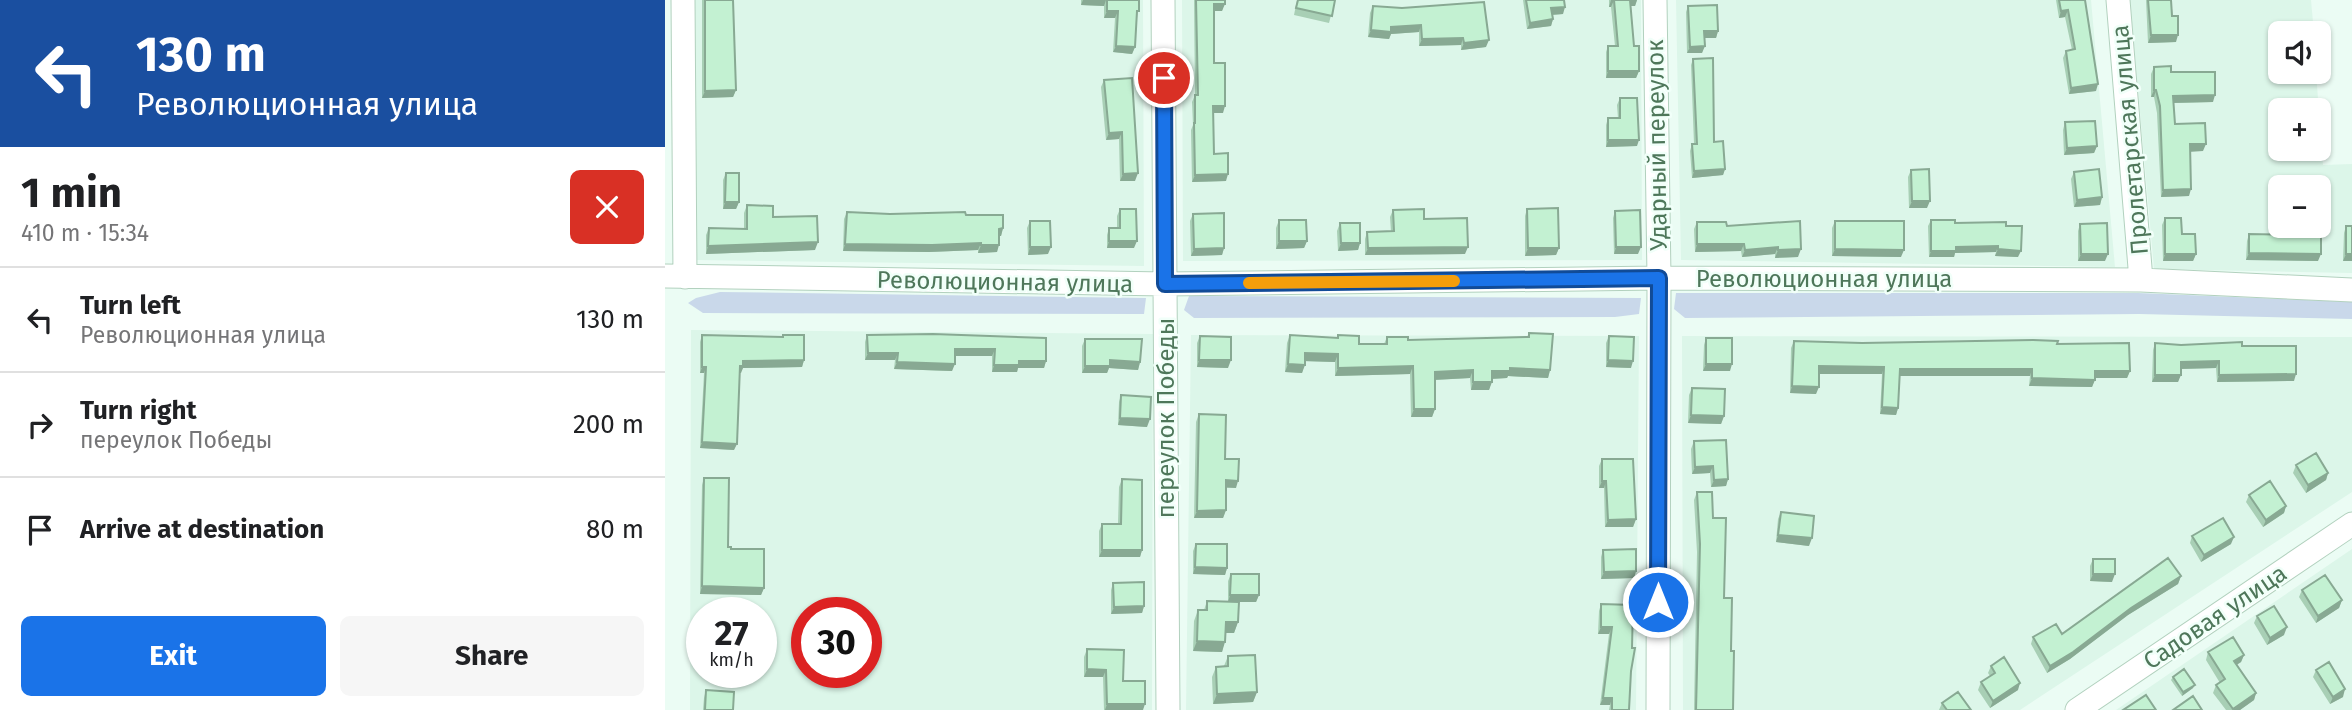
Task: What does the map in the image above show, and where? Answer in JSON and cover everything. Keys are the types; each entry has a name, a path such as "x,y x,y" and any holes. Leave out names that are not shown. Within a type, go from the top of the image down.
{"street":[{"path":"675,276 683,0"},
{"name":"переулок Победы","path":"1163,0 1168,710"},
{"name":"Ударный переулок","path":"1655,0 1659,278 1658,710"},
{"name":"Пролетарская улица","path":"2118,0 2141,280"},
{"name":"Революционная улица","path":"675,276 1165,284 1659,278 2141,280 2352,290"},
{"name":"Садовая улица","path":"2077,710 2352,524"}],"shaded area":[{"path":"693,0 1143,0 1144,266 696,260"},
{"path":"1182,0 1641,0 1642,260 1183,261"},
{"path":"1676,0 2091,0 2115,267 1681,260"},
{"path":"2130,0 2311,0 2313,21 2268,21 2268,84 2317,84 2318,98 2268,98 2268,161 2352,164 2352,273 2154,269"},
{"path":"720,292 1146,298 1144,314 703,313 688,303 696,298"},
{"path":"1676,293 2138,293 2352,302 2352,319 2139,314 1685,318 1674,309"},
{"path":"1189,296 1641,298 1639,314 1615,317 1194,318 1184,310"},
{"path":"691,330 1153,334 1152,710 690,710 690,688 777,688 777,597 690,597"},
{"path":"1191,335 1639,336 1636,710 1186,710"},
{"path":"1682,336 2352,337 2352,492 2020,710 1683,710"},
{"path":"2352,549 2352,710 2116,710"}],"building":[{"path":"705,0 733,0 736,90 705,91"},
{"path":"1107,0 1139,0 1135,47 1116,46 1118,11 1107,11"},
{"path":"1196,0 1225,0 1225,4 1214,4 1214,63 1225,63 1225,106 1213,106 1214,154 1228,153 1228,174 1195,175 1195,95 1198,95"},
{"path":"1298,0 1335,0 1332,16 1296,8"},
{"path":"1526,0 1564,0 1565,7 1551,8 1553,19 1530,23"},
{"path":"1614,0 1630,0 1634,46 1639,46 1639,71 1608,71 1608,46 1618,46"},
{"path":"2059,0 2085,0 2098,84 2071,88 2066,51 2075,49 2068,10 2061,11"},
{"path":"2148,0 2171,0 2172,16 2178,16 2178,35 2151,35"},
{"path":"1484,2 1489,40 1464,43 1463,38 1422,39 1421,25 1391,27 1391,32 1371,30 1373,6 1402,8"},
{"path":"1717,5 1718,31 1704,31 1705,46 1690,47 1688,6"},
{"path":"1713,58 1714,142 1723,141 1725,169 1694,171 1692,144 1697,144 1693,59"},
{"path":"2171,66 2171,72 2215,72 2215,95 2173,96 2175,124 2205,123 2206,144 2190,144 2191,189 2163,190 2160,106 2154,90 2154,67"},
{"path":"1132,78 1138,173 1123,174 1122,132 1109,133 1104,80"},
{"path":"1620,98 1637,98 1639,140 1608,140 1608,118 1620,118"},
{"path":"2095,121 2097,146 2067,148 2065,122"},
{"path":"1929,169 1930,201 1912,201 1911,170"},
{"path":"2099,169 2102,197 2077,200 2074,172"},
{"path":"726,173 739,173 739,202 725,202"},
{"path":"747,205 773,206 773,217 817,216 818,242 708,246 709,228 747,229"},
{"path":"1558,208 1559,248 1528,248 1527,209"},
{"path":"1120,209 1136,209 1137,241 1109,241 1109,228 1120,228"},
{"path":"1424,209 1424,219 1467,218 1468,247 1368,248 1367,232 1394,231 1393,210"},
{"path":"1640,210 1641,247 1616,247 1615,211"},
{"path":"847,212 965,212 966,215 1003,215 1003,228 999,229 999,245 845,244"},
{"path":"1224,213 1224,248 1194,249 1193,214"},
{"path":"2165,218 2181,218 2182,234 2195,234 2196,254 2165,254"},
{"path":"1279,220 1306,220 1307,241 1279,241"},
{"path":"1931,220 1955,220 1955,223 2006,222 2006,226 2022,226 2021,251 1998,249 1998,246 1956,247 1956,251 1931,251"},
{"path":"1030,221 1050,221 1051,247 1030,247"},
{"path":"1800,221 1801,249 1778,250 1778,247 1745,250 1744,244 1697,244 1697,222 1726,222 1727,226"},
{"path":"1835,221 1904,221 1904,250 1835,249"},
{"path":"1340,223 1360,223 1360,243 1341,243"},
{"path":"2107,223 2108,254 2081,254 2080,224"},
{"path":"2346,226 2352,226 2352,254 2346,254"},
{"path":"2249,234 2268,234 2268,238 2321,238 2321,254 2249,253"},
{"path":"1529,333 1553,334 1550,370 1510,368 1510,371 1492,371 1492,382 1473,382 1473,370 1435,372 1435,409 1414,409 1413,366 1338,368 1338,354 1305,353 1305,365 1288,364 1290,335 1338,338 1338,335 1359,336 1359,344 1387,344 1387,337 1408,337 1408,340 1529,337"},
{"path":"933,334 1046,338 1046,361 994,365 995,349 955,349 955,364 897,362 898,353 868,353 867,335"},
{"path":"702,335 804,335 804,360 743,361 743,366 740,366 737,444 702,442 706,367 702,367"},
{"path":"1200,336 1231,337 1231,360 1199,360"},
{"path":"1609,336 1634,337 1633,361 1608,360"},
{"path":"1706,338 1732,338 1732,364 1706,364"},
{"path":"1085,339 1142,339 1140,362 1110,360 1110,366 1085,366"},
{"path":"1794,341 1862,343 2058,341 2057,344 2129,343 2130,371 2095,371 2095,380 2032,378 2032,369 1900,369 1898,408 1882,407 1884,367 1819,366 1819,387 1792,386"},
{"path":"2242,342 2242,346 2296,346 2296,374 2219,375 2219,361 2181,362 2181,375 2155,375 2155,343 2181,345"},
{"path":"1692,388 1725,389 1724,416 1691,415"},
{"path":"1121,395 1151,397 1150,419 1120,418"},
{"path":"1199,414 1226,415 1225,459 1239,459 1238,481 1226,480 1226,510 1197,511"},
{"path":"1726,440 1728,479 1714,480 1713,466 1695,467 1694,441"},
{"path":"2316,453 2328,473 2308,485 2296,465"},
{"path":"1602,459 1633,459 1636,519 1608,520 1606,481 1602,481"},
{"path":"704,478 729,478 728,547 764,549 764,588 702,586"},
{"path":"1122,479 1142,480 1142,550 1102,550 1102,524 1121,524"},
{"path":"2270,481 2286,506 2266,520 2249,495"},
{"path":"1697,492 1712,492 1713,518 1726,518 1724,598 1732,598 1733,710 1696,710 1700,544"},
{"path":"1781,512 1814,516 1812,538 1778,535"},
{"path":"2223,518 2234,537 2204,555 2192,536"},
{"path":"1196,544 1227,544 1227,568 1195,567"},
{"path":"1636,549 1636,571 1604,572 1603,550"},
{"path":"2168,558 2181,576 2050,666 2033,637 2056,624 2062,634"},
{"path":"2093,559 2115,559 2115,574 2093,574"},
{"path":"1231,574 1259,574 1259,595 1230,595"},
{"path":"2325,575 2342,600 2318,616 2302,590"},
{"path":"1144,582 1144,606 1114,607 1113,583"},
{"path":"1207,601 1239,602 1238,622 1226,622 1225,642 1197,641 1198,610 1207,610"},
{"path":"1601,604 1633,605 1632,648 1635,648 1629,710 1612,710 1612,698 1603,698 1612,627 1601,627"},
{"path":"2274,606 2287,627 2270,638 2257,616"},
{"path":"2233,637 2244,655 2234,661 2256,693 2233,709 2216,685 2225,679 2208,652"},
{"path":"1087,649 1124,650 1123,681 1145,681 1145,704 1107,704 1106,670 1087,669"},
{"path":"1255,655 1257,692 1217,694 1216,667 1228,666 1228,656"},
{"path":"2004,657 2020,683 1993,701 1981,682 1995,673 1991,666"},
{"path":"2329,662 2345,689 2333,697 2316,670"},
{"path":"2184,669 2195,685 2183,692 2173,677"},
{"path":"706,690 734,692 733,710 705,710"},
{"path":"1958,692 1971,710 1947,710 1942,703"},
{"path":"2146,695 2156,710 2123,710"},
{"path":"2193,696 2202,710 2173,710"}],"slow traffic":[{"path":"1249,283 1454,281"}],"route":[{"path":"1164,78 1165,284 1659,278 1658,602"}]}
